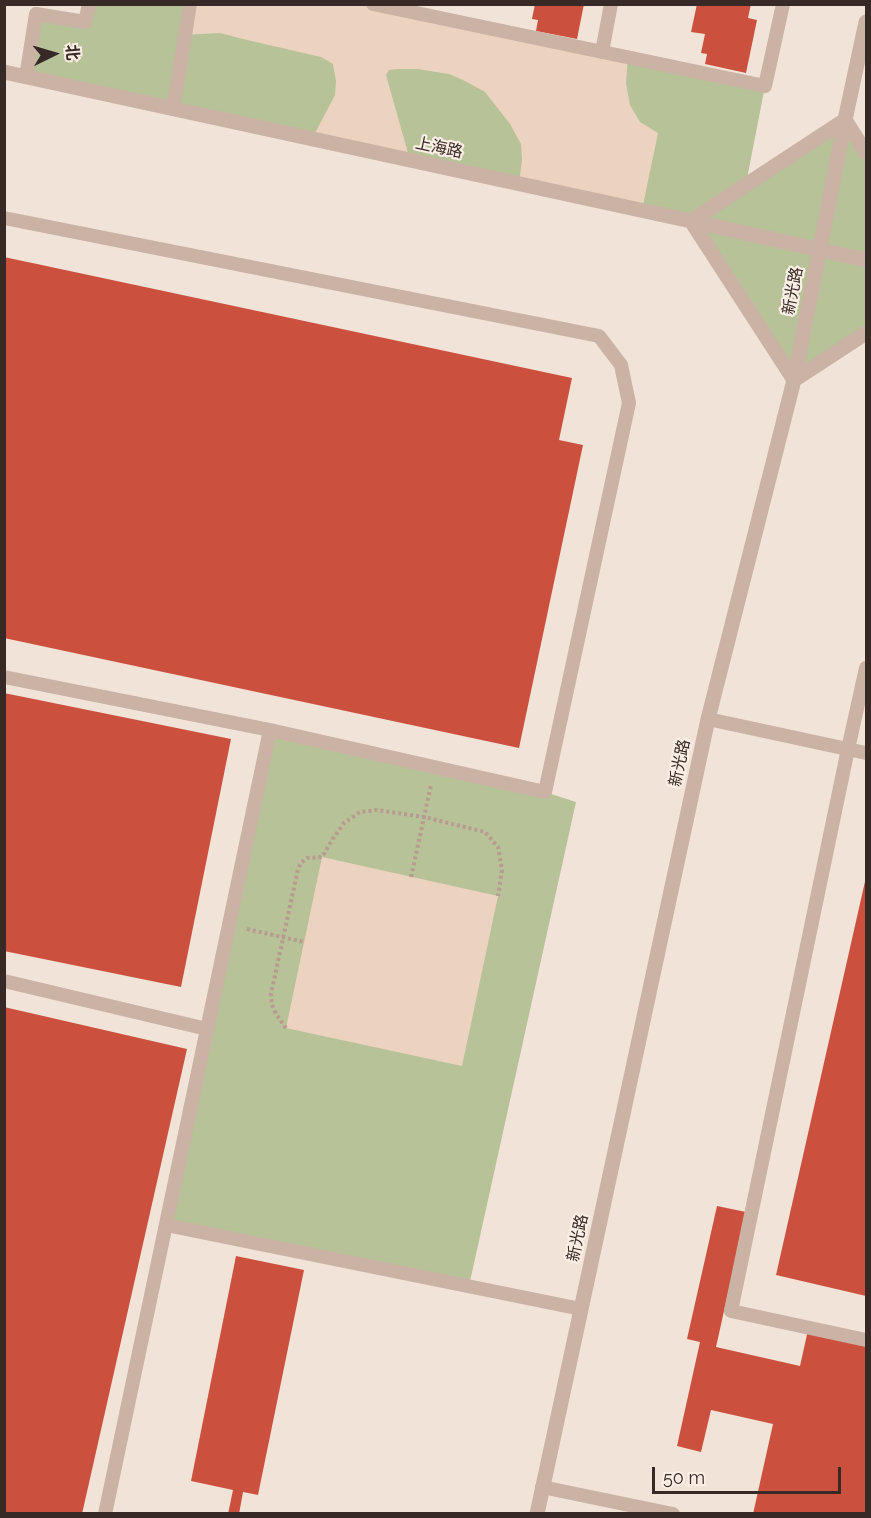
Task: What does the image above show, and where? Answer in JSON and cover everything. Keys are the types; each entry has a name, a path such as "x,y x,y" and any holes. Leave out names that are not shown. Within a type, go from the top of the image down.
{"street":[{"name":"新光路","path":"537,1514 708,719 794,380 845,120 867,22"},
{"name":"上海路","path":"4,72 867,260"},
{"path":"867,153 845,120 691,221 794,380 867,333"}],"lane":[{"path":"26,77 36,14 85,22 89,4"},
{"path":"173,109 190,4"},
{"path":"373,4 430,10 602,52 765,86 783,4"},
{"path":"602,52 611,4"},
{"path":"4,218 599,336 621,365 629,403 545,792 270,730 4,677"},
{"path":"867,668 848,749 731,1311 867,1340"},
{"path":"708,719 867,753"},
{"path":"105,1514 270,730"},
{"path":"4,981 207,1029"},
{"path":"166,1225 580,1309"},
{"path":"542,1487 673,1514"}],"path":[{"path":"411,877 435,766"},
{"path":"286,1028 272,1005 271,994 298,869 307,858 322,857 344,824 360,812 376,810 424,817 485,832 498,848 502,870 498,896"},
{"path":"229,925 304,942"}],"green space":[{"path":"373,4 765,86 746,184 845,120 866,153 866,333 794,380 691,221 26,77 36,14 85,22 89,5"},
{"path":"270,730 545,792 576,802 469,1286 166,1225"}],"shaded area":[{"path":"190,5 373,5 628,58 626,83 630,105 640,122 658,133 642,210 519,183 522,160 521,144 510,124 485,92 449,74 418,69 398,69 389,70 386,75 410,160 312,139 335,95 336,81 333,64 321,57 220,33 185,35"},
{"path":"322,857 498,896 462,1066 286,1028"}],"building":[{"path":"535,4 584,4 577,39 536,31 538,20 532,19"},
{"path":"697,4 751,4 748,18 757,20 746,73 705,64 707,54 701,53 705,34 691,32"},
{"path":"4,257 572,378 559,440 583,445 519,748 4,638"},
{"path":"4,693 231,739 181,987 4,951"},
{"path":"866,877 866,1296 776,1275"},
{"path":"4,1007 187,1049 82,1514 4,1514"},
{"path":"717,1206 746,1212 716,1347 800,1366 808,1330 866,1344 866,1514 753,1514 773,1424 711,1410 701,1452 677,1446 700,1342 687,1339"},
{"path":"236,1256 304,1270 258,1495 243,1492 239,1514 228,1514 233,1490 191,1481"}]}
